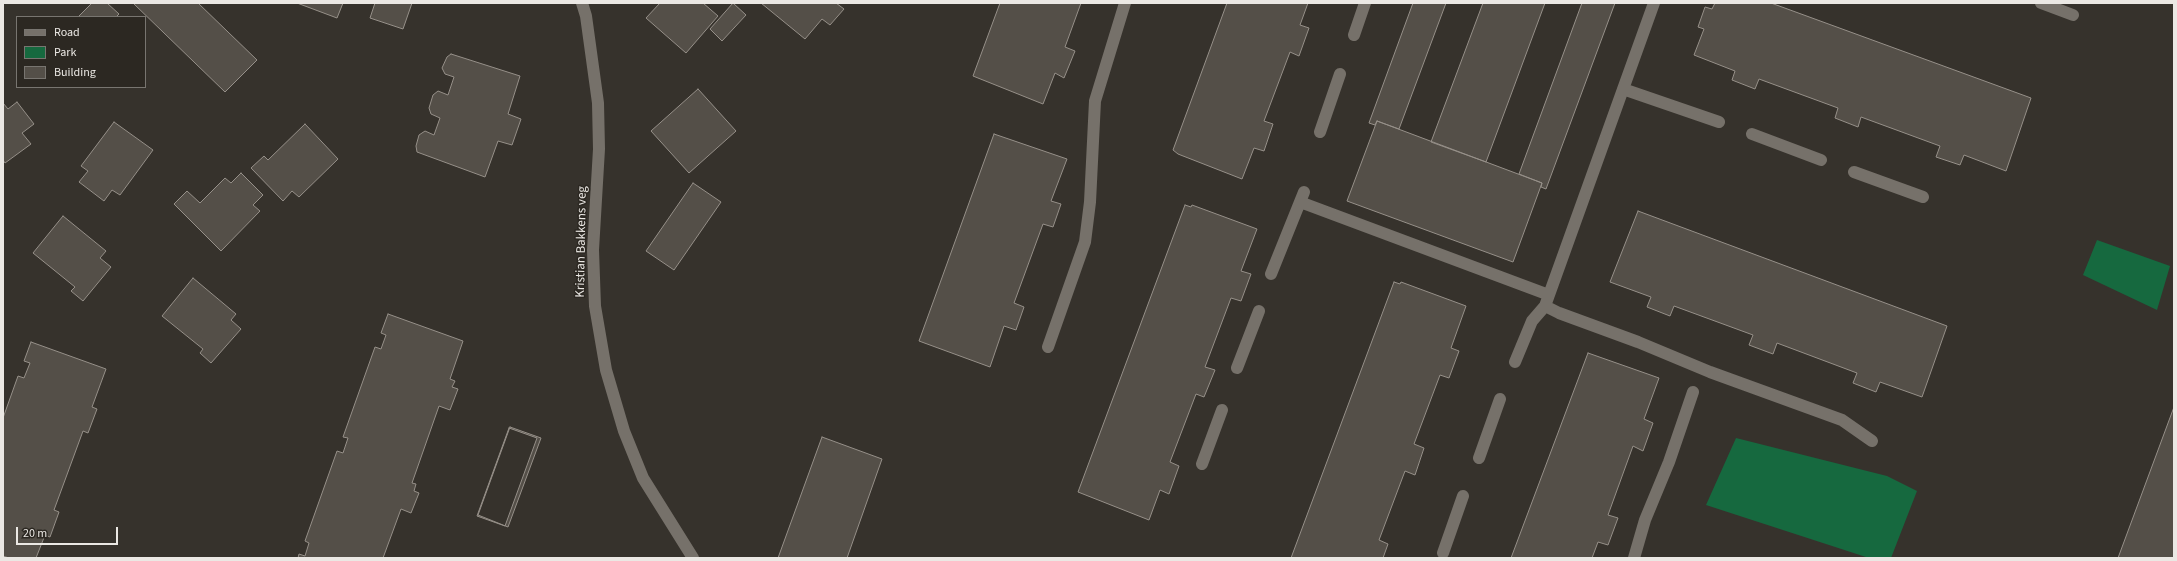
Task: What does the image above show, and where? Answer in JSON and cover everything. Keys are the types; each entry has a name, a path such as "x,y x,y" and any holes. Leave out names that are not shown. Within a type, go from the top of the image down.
{"street":[{"name":"Kristian Bakkens veg","path":"582,3 586,16 598,103 599,149 593,271 595,306 606,370 624,431 643,478 692,558"},
{"path":"1048,347 1085,242 1090,202 1095,101 1125,3"},
{"path":"1354,36 1365,3"},
{"path":"1515,362 1532,321 1547,300 1654,3"},
{"path":"2041,3 2073,15"},
{"path":"1320,132 1340,74"},
{"path":"1623,89 1719,122"},
{"path":"1752,134 1821,160"},
{"path":"1854,172 1923,197"},
{"path":"1271,274 1302,197 1547,300 1559,313 1638,342 1710,372 1842,420 1872,441"},
{"path":"1238,368 1259,312"},
{"path":"1634,558 1645,520 1669,462 1693,392"},
{"path":"1479,458 1500,399"},
{"path":"1202,464 1222,410"},
{"path":"1443,553 1463,496"}],"green space":[{"path":"2097,240 2170,266 2157,310 2083,275"},
{"path":"1736,438 1887,476 1917,491 1891,558 1869,558 1706,505"}],"building":[{"path":"92,3 107,3 119,14 117,16 79,16"},
{"path":"133,3 198,3 257,60 225,92"},
{"path":"297,3 343,3 337,18"},
{"path":"375,3 412,3 403,29 370,18"},
{"path":"660,3 703,3 718,16 686,53 646,18"},
{"path":"733,3 746,15 722,41 710,29"},
{"path":"761,3 836,3 844,9 830,25 822,19 805,39"},
{"path":"1000,3 1081,3 1065,47 1075,51 1064,78 1055,73 1043,104 973,76"},
{"path":"1227,3 1308,3 1300,25 1309,28 1299,56 1290,52 1264,121 1273,124 1264,151 1254,148 1242,179 1178,154 1173,150"},
{"path":"1413,3 1446,3 1399,129 1377,121 1375,125 1369,123"},
{"path":"1483,3 1545,3 1486,162 1431,142"},
{"path":"1582,3 1615,3 1546,189 1541,187 1542,183 1519,174"},
{"path":"1715,3 1771,3 2031,98 2006,171 1964,155 1960,165 1936,157 1940,146 1861,117 1858,127 1835,118 1838,108 1759,79 1755,89 1732,80 1735,71 1694,55 1704,29 1698,27 1705,7 1712,9"},
{"path":"451,54 520,76 508,114 521,119 512,145 498,141 485,177 417,152 416,146 419,135 425,131 434,135 440,118 431,114 429,108 433,95 438,91 448,95 454,77 445,74 442,68 447,57"},
{"path":"698,89 736,131 689,173 651,131"},
{"path":"17,102 34,124 22,133 31,144 5,163 3,160 3,103 8,109"},
{"path":"1377,121 1542,183 1513,262 1347,201"},
{"path":"114,122 153,150 120,195 112,190 104,201 79,182 88,171 81,166"},
{"path":"305,124 338,159 299,197 292,191 283,201 251,168 264,156 268,160"},
{"path":"994,134 1067,159 1051,201 1061,204 1053,227 1043,224 1014,303 1024,307 1016,330 1004,326 990,367 919,341"},
{"path":"241,173 263,195 253,205 260,211 221,251 174,204 187,191 200,203 225,178 231,183"},
{"path":"693,183 721,202 674,270 646,251"},
{"path":"1185,205 1191,207 1192,205 1257,229 1241,271 1251,274 1241,301 1231,298 1205,367 1215,370 1204,397 1196,394 1170,462 1179,466 1169,494 1160,490 1149,520 1078,492"},
{"path":"1638,211 1947,326 1922,397 1880,382 1876,392 1853,383 1857,373 1777,343 1773,354 1749,345 1753,335 1674,306 1670,316 1647,307 1651,297 1610,282"},
{"path":"63,216 106,251 100,258 111,267 83,301 71,291 75,287 33,253"},
{"path":"193,278 236,314 231,320 241,329 211,363 200,353 203,349 162,316"},
{"path":"1394,282 1400,284 1401,282 1466,306 1451,348 1459,351 1449,378 1440,375 1414,444 1424,448 1415,475 1405,471 1379,540 1388,544 1383,558 1291,558"},
{"path":"388,314 463,341 450,379 455,381 452,387 458,389 450,410 439,406 412,483 416,484 414,491 419,493 411,513 401,509 383,558 298,558 299,554 305,556 309,543 305,541 337,451 343,453 348,438 343,437 375,347 381,349 386,335 381,333"},
{"path":"31,342 106,369 92,407 97,409 88,433 83,431 54,510 59,512 50,537 45,535 36,558 9,558 3,556 3,418 18,376 24,378 30,363 24,361"},
{"path":"1588,353 1659,378 1644,419 1653,423 1643,451 1633,446 1608,515 1618,518 1608,545 1598,542 1592,558 1511,558"},
{"path":"2174,407 2174,558 2118,558"},
{"path":"510,427 541,438 508,527 478,515"},
{"path":"509,428 537,438 505,526 477,516"},
{"path":"822,437 882,459 847,558 778,558"}]}
